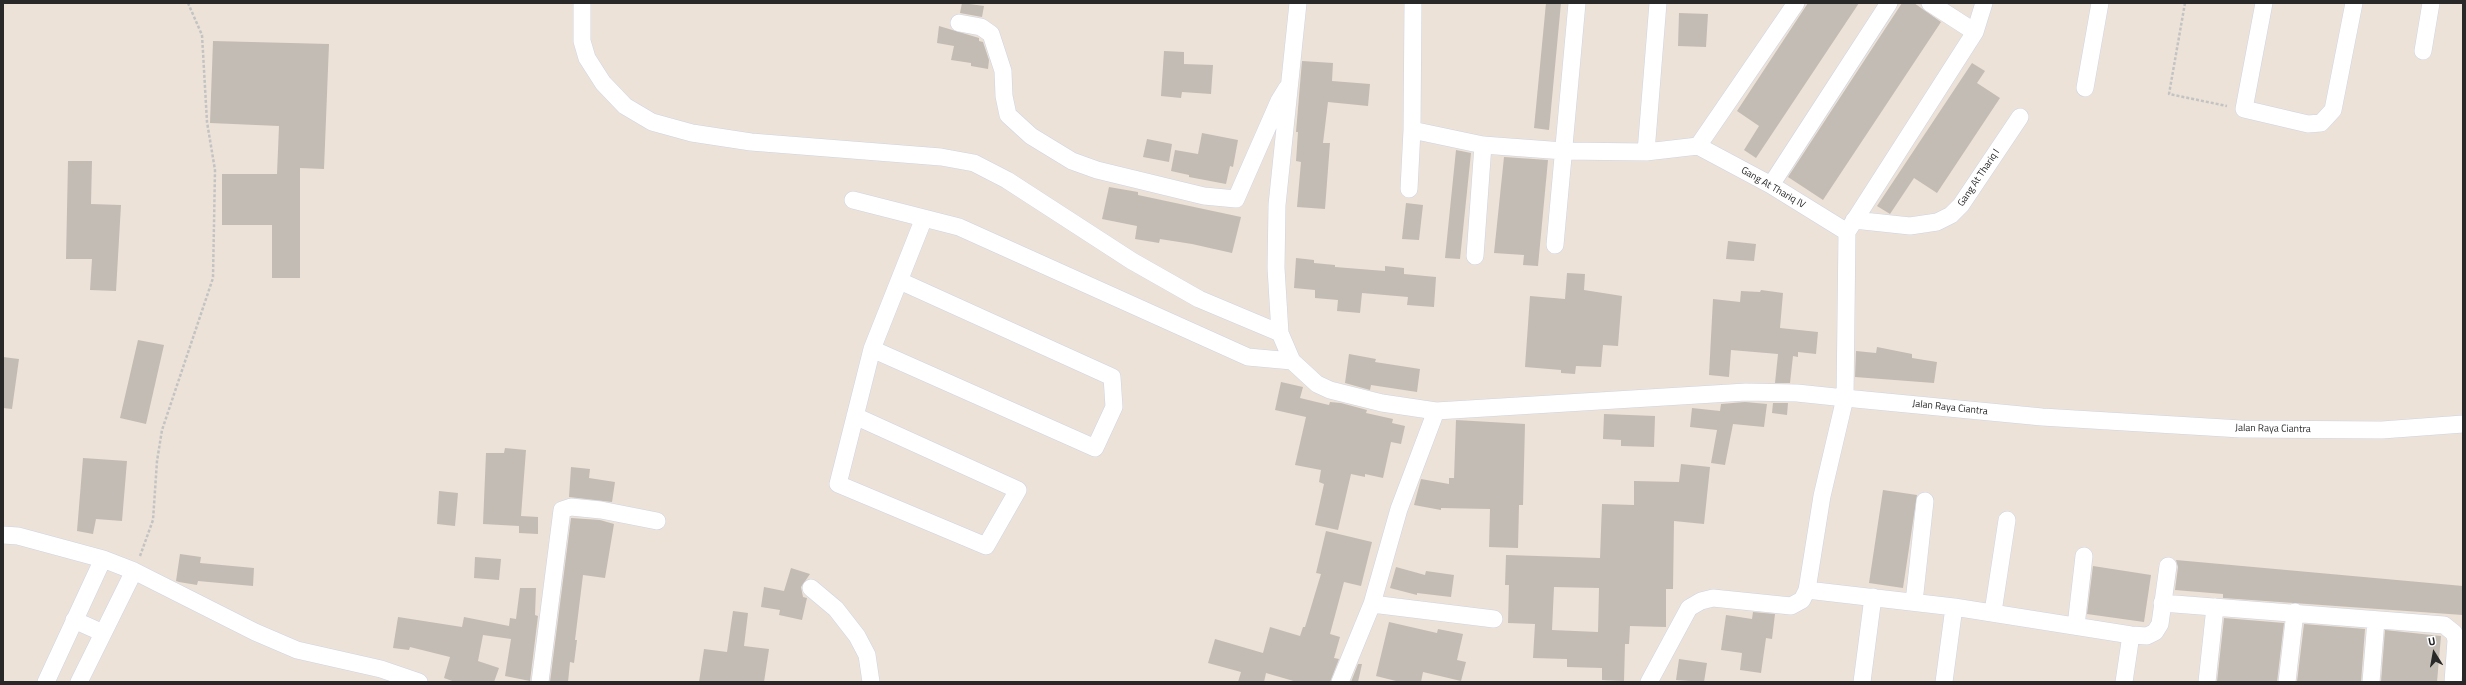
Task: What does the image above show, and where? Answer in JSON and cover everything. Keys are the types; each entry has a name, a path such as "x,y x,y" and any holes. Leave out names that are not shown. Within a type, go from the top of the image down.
{"street":[{"path":"582,3 582,41 587,58 608,89 625,106 652,122 692,133 751,142 941,157 974,163 1007,180 1132,261 1199,299 1280,333"},
{"path":"853,200 959,227 1248,357 1292,361 1280,333 1276,268 1277,205 1298,3"},
{"path":"1409,189 1412,130 1414,3"},
{"path":"1555,245 1577,3"},
{"path":"1646,152 1658,3"},
{"path":"1412,130 1483,145 1564,151 1646,152 1698,146 1796,3"},
{"path":"1771,186 1889,3"},
{"path":"1930,3 1975,32"},
{"path":"1648,682 1689,608 1701,601 1713,598 1790,606 1800,602 1807,590 1822,496 1845,398 1851,226 1975,32 1984,3"},
{"path":"2085,88 2100,3"},
{"path":"2264,3 2244,109 2308,124 2326,120 2333,110 2354,3"},
{"path":"2422,51 2431,3"},
{"path":"959,23 981,27 991,34 1003,71 1004,96 1008,115 1031,136 1072,161 1097,170 1204,196 1236,199 1279,101 1290,84"},
{"name":"Gang At Thariq I","path":"1851,226 1910,226 1937,222 1951,215 1961,205 2020,117"},
{"path":"1475,256 1483,145"},
{"name":"Gang At Thariq IV","path":"1698,146 1771,186 1851,226"},
{"path":"855,416 1018,490 986,546 838,484 855,416 872,350 924,218"},
{"path":"872,350 1095,448 1114,407 1112,377 900,281"},
{"name":"Jalan Raya Ciantra","path":"1292,361 1318,384 1330,390 1382,403 1436,411 1746,392 1797,393 2042,417 2241,429 2382,430 2463,424"},
{"path":"1340,682 1372,604 1400,509 1436,411"},
{"path":"1914,602 1925,501"},
{"path":"540,682 562,510 571,507 601,510 657,521"},
{"path":"1993,612 2007,520"},
{"path":"3,535 18,536 103,559 134,572 276,642 322,657 381,669 419,682"},
{"path":"2076,626 2084,556"},
{"path":"46,682 103,559"},
{"path":"1807,590 1993,612 2131,635 2147,636 2155,632 2160,624 2168,566"},
{"path":"79,682 134,572"},
{"path":"811,588 836,609 857,636 867,655 871,682"},
{"path":"1862,682 1873,597"},
{"path":"2162,603 2438,624 2449,627 2456,640 2453,682"},
{"path":"1372,604 1494,619"},
{"path":"1944,682 1954,607"},
{"path":"2207,682 2215,608"},
{"path":"2287,682 2295,612"},
{"path":"74,620 103,633"},
{"path":"2371,682 2376,620"},
{"path":"2124,682 2131,635"}],"path":[{"path":"134,572 153,520 157,461 162,430 213,278 216,170 207,122 202,35 188,3"},
{"path":"2184,3 2169,94 2244,109"}],"building":[{"path":"962,3 984,6 982,17 960,13"},
{"path":"1546,3 1561,3 1549,130 1534,128"},
{"path":"1808,3 1859,3 1756,158 1744,150 1759,126 1737,111"},
{"path":"1902,3 1914,3 1941,22 1823,200 1788,177"},
{"path":"1679,13 1708,14 1706,47 1678,46"},
{"path":"939,26 979,38 979,41 983,42 989,60 988,69 971,66 971,63 951,60 954,46 937,43"},
{"path":"213,41 329,44 324,169 300,168 300,278 272,278 272,225 222,225 222,174 277,174 279,126 210,123"},
{"path":"1164,51 1184,52 1184,64 1213,65 1211,94 1182,92 1181,98 1161,96"},
{"path":"1302,61 1333,63 1332,81 1370,84 1368,106 1328,102 1323,143 1330,143 1325,209 1297,207 1301,162 1296,161 1298,132 1296,132"},
{"path":"1972,63 1985,71 1977,83 2000,98 1937,193 1914,178 1890,214 1877,206"},
{"path":"1202,133 1238,140 1233,167 1230,166 1226,184 1189,177 1189,175 1171,171 1175,150 1198,154"},
{"path":"1147,139 1172,144 1169,162 1143,157"},
{"path":"1456,150 1471,153 1460,259 1445,258"},
{"path":"1504,157 1548,160 1538,266 1523,265 1524,255 1494,253"},
{"path":"68,161 92,161 91,204 121,205 116,291 90,290 92,259 66,259"},
{"path":"1109,187 1138,192 1138,195 1241,217 1232,253 1160,239 1159,243 1135,239 1137,226 1102,219"},
{"path":"1406,203 1423,205 1419,240 1402,239"},
{"path":"1728,241 1756,244 1754,261 1726,259"},
{"path":"1296,258 1314,260 1314,263 1335,265 1335,267 1385,271 1385,266 1404,268 1404,274 1436,277 1434,307 1407,305 1408,297 1362,293 1360,313 1337,311 1338,300 1315,298 1315,290 1294,288"},
{"path":"1567,273 1585,274 1584,290 1622,296 1618,346 1603,345 1601,367 1576,366 1575,374 1561,373 1561,370 1525,367 1530,296 1565,299"},
{"path":"1761,290 1783,293 1780,328 1818,332 1816,354 1798,352 1798,357 1793,356 1790,383 1775,383 1778,354 1731,350 1729,377 1709,375 1713,299 1740,302 1741,291 1760,292"},
{"path":"138,340 164,345 146,424 120,418"},
{"path":"1877,347 1912,354 1912,358 1937,362 1934,383 1855,377 1856,351 1876,353"},
{"path":"1349,354 1376,359 1375,362 1420,369 1417,392 1371,385 1370,390 1345,383"},
{"path":"3,357 19,359 12,409 3,408"},
{"path":"1281,382 1303,387 1300,398 1329,405 1330,402 1341,403 1367,410 1366,413 1393,419 1392,423 1405,426 1401,444 1391,442 1383,478 1365,474 1365,477 1351,474 1338,530 1315,525 1324,484 1319,482 1321,470 1295,465 1306,417 1275,410"},
{"path":"1745,402 1767,404 1764,427 1733,424 1725,465 1711,463 1717,430 1690,427 1692,408 1720,411 1721,404"},
{"path":"1773,403 1788,403 1787,415 1772,413"},
{"path":"1604,414 1655,416 1654,447 1621,446 1621,440 1603,439"},
{"path":"1456,420 1525,424 1523,505 1519,505 1518,548 1489,547 1490,509 1441,508 1441,510 1414,505 1421,479 1449,484 1449,478 1454,478"},
{"path":"505,448 526,450 521,516 538,517 538,534 519,533 519,526 483,524 486,453 504,453"},
{"path":"83,458 127,461 122,521 96,519 93,534 77,531"},
{"path":"1681,464 1710,467 1704,524 1674,521 1673,589 1666,589 1666,627 1630,626 1629,644 1625,644 1624,681 1602,680 1602,668 1567,667 1567,659 1533,658 1535,624 1508,623 1509,585 1505,585 1506,555 1600,558 1602,504 1634,505 1634,481 1679,482","holes":["1554,587 1599,588 1598,632 1552,630"]},
{"path":"571,467 590,469 589,478 615,482 612,502 569,497"},
{"path":"1883,490 1917,495 1903,588 1869,583"},
{"path":"439,491 458,493 455,526 437,524"},
{"path":"571,518 600,520 614,524 605,578 583,575 575,640 577,640 574,663 570,662 568,682 550,682"},
{"path":"1326,531 1372,542 1361,586 1344,582 1330,634 1340,637 1334,658 1339,659 1330,682 1297,682 1266,673 1264,682 1238,682 1241,672 1208,663 1215,639 1263,653 1270,627 1300,636 1303,627 1305,627 1321,574 1316,573"},
{"path":"180,554 201,557 200,563 254,568 253,586 198,581 197,585 176,581"},
{"path":"475,557 501,559 499,580 474,578"},
{"path":"2176,560 2463,586 2463,615 2223,598 2223,594 2175,590 2178,567"},
{"path":"2093,566 2151,575 2144,622 2087,614"},
{"path":"1396,567 1425,575 1426,571 1454,575 1451,597 1417,593 1417,595 1390,588"},
{"path":"791,568 810,574 801,587 803,597 807,598 802,620 779,615 780,610 761,607 764,587 784,591"},
{"path":"520,588 536,588 535,615 538,616 530,681 505,676 511,639 483,635 478,661 499,668 494,682 455,682 444,678 450,657 410,647 409,650 393,648 398,617 462,627 464,617 509,626 510,618 516,619"},
{"path":"733,611 748,613 744,646 769,649 764,682 699,682 704,649 727,652"},
{"path":"1753,612 1775,614 1772,639 1766,638 1761,673 1740,670 1742,653 1721,650 1726,615 1752,619"},
{"path":"2224,618 2284,623 2277,682 2217,682"},
{"path":"1389,622 1437,633 1438,629 1463,634 1457,660 1466,662 1461,681 1423,672 1421,682 1400,682 1376,676"},
{"path":"2304,624 2365,629 2361,682 2297,682"},
{"path":"2385,630 2441,636 2437,682 2381,682"},
{"path":"1679,659 1707,663 1704,682 1676,680"},
{"path":"1358,664 1362,664 1358,682 1351,682"}]}
